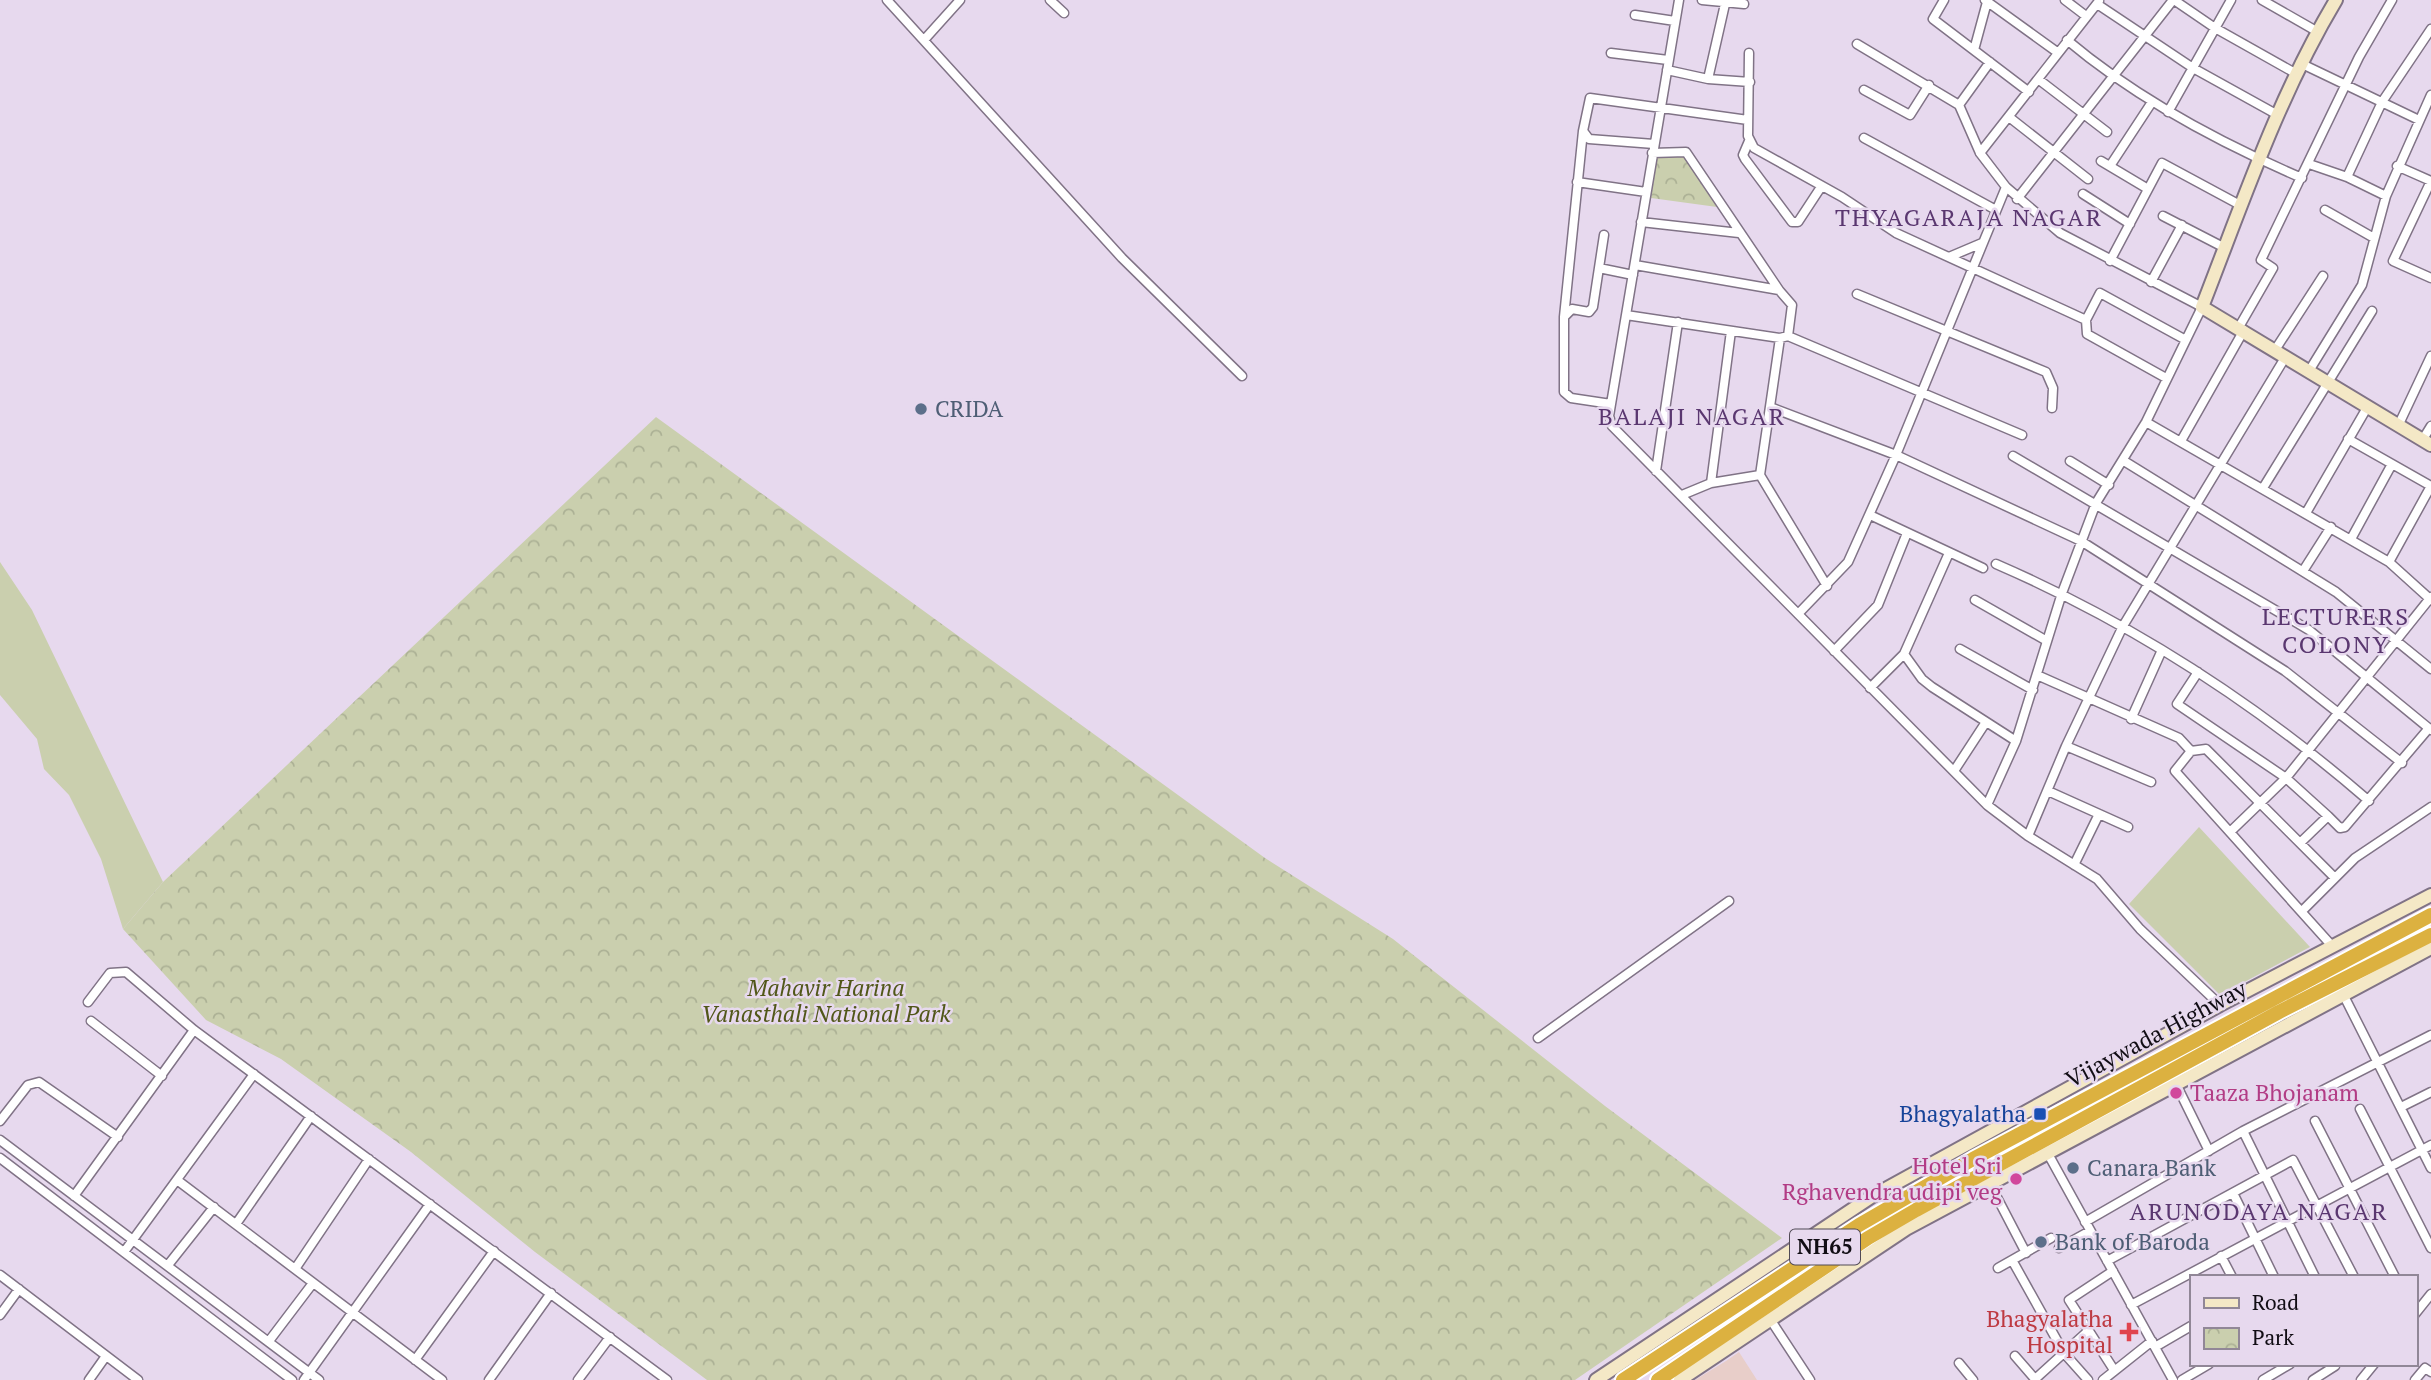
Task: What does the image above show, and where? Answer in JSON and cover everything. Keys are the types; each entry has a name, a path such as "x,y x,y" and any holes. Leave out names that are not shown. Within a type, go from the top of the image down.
{"highway":[{"name":"Vijaywada Highway","path":"1623,1380 1859,1225 1951,1171 2431,915"},
{"path":"2395,934 2403,949"},
{"name":"Vijaywada Highway","path":"1658,1380 1892,1224 2279,1012 2431,935"}],"street":[{"path":"887,0 1122,258 1242,376"},
{"path":"924,40 960,0"},
{"path":"1050,0 1064,13"},
{"path":"1679,0 1609,416 1612,426 1987,805 2028,836 2097,879 2140,929 2220,1005"},
{"path":"1702,0 1725,4 1745,1"},
{"path":"1944,0 1933,19 2029,92"},
{"path":"2065,0 2086,16"},
{"path":"2017,199 2173,0 2216,29 2297,68 2347,85 2419,120"},
{"path":"2168,112 2231,0"},
{"path":"2262,0 2318,32"},
{"path":"1987,805 2016,741 2062,593 2096,503 2146,422 2184,339 2202,307 2276,114 2297,68 2336,0"},
{"path":"2181,441 2273,268 2262,260 2347,85 2392,0"},
{"path":"1974,50 1986,1 2057,52"},
{"path":"1980,153 2098,2 2143,37 2276,114"},
{"path":"1708,79 1725,4"},
{"path":"1634,15 1675,21"},
{"path":"2347,177 2382,102 2431,29"},
{"path":"2067,40 2111,77 2168,112 2301,178"},
{"path":"1857,44 1959,105 1980,153 2006,187 2060,233 2241,328 2427,442 2431,426"},
{"path":"1611,53 1668,60"},
{"path":"1749,53 1749,141 1743,155 1745,159 1792,222 1798,222 1821,187"},
{"path":"1959,105 1990,62"},
{"path":"1667,70 1708,79 1750,82"},
{"path":"2038,79 2107,132"},
{"path":"1864,90 1910,115 1929,85"},
{"path":"1611,404 1572,398 1564,392 1564,317 1583,131 1590,98 1748,120"},
{"path":"2309,371 2362,285 2397,166 2430,101"},
{"path":"2110,166 2152,102"},
{"path":"2009,117 2088,179"},
{"path":"1583,131 1589,139 1654,144"},
{"path":"1864,138 1996,210"},
{"path":"1749,141 1754,148 1842,197 1896,233 2086,320"},
{"path":"1652,153 1686,152 1739,233 1792,305 1770,407 1760,475 1827,586"},
{"path":"2101,160 2148,189"},
{"path":"2110,261 2161,163 2240,205"},
{"path":"2309,164 2347,177 2386,196"},
{"path":"2397,166 2431,181 2393,261 2431,278"},
{"path":"1577,182 1646,192"},
{"path":"1798,614 1848,562 1896,455 2006,187"},
{"path":"2083,194 2130,224"},
{"path":"2325,210 2374,238"},
{"path":"2163,216 2225,248"},
{"path":"1642,222 1739,233"},
{"path":"2151,282 2182,225"},
{"path":"1564,317 1572,309 1589,312 1593,307 1604,235"},
{"path":"1949,257 1982,243"},
{"path":"1635,265 1779,290"},
{"path":"1599,268 1633,275"},
{"path":"2028,836 2066,746 2123,626 2222,464 2323,276"},
{"path":"1857,293 2046,372 2053,388 2052,408"},
{"path":"2166,378 2087,334 2086,320 2100,293 2184,339"},
{"path":"2263,488 2372,312"},
{"path":"1626,315 1784,337 2022,435"},
{"path":"1656,471 1678,322"},
{"path":"1711,483 1731,331"},
{"path":"2399,424 2431,356"},
{"path":"2306,513 2368,406"},
{"path":"1770,407 1896,455 2081,541 2285,671 2336,714 2402,763"},
{"path":"2146,422 2389,562 2431,599 2286,778 2230,832"},
{"path":"2348,439 2431,486 2389,562"},
{"path":"2013,456 2309,631 2430,729 2343,828 2286,778 2177,704 2198,672"},
{"path":"2070,461 2109,485"},
{"path":"2124,461 2336,592 2431,669"},
{"path":"2351,539 2392,464"},
{"path":"1682,495 1711,483 1760,475"},
{"path":"1870,515 1983,568"},
{"path":"2303,571 2331,527"},
{"path":"1834,651 1878,605 1907,533"},
{"path":"1870,688 1904,654 1948,553"},
{"path":"1996,564 2062,593 2123,626 2198,672 2309,749 2369,801"},
{"path":"1975,600 2047,641"},
{"path":"1960,649 2033,690"},
{"path":"2131,719 2162,650"},
{"path":"1904,654 1922,679 2016,741"},
{"path":"2037,675 2088,700 2179,738 2191,751"},
{"path":"1954,771 1986,722"},
{"path":"2066,746 2151,782"},
{"path":"2333,947 2175,771 2191,751 2206,749 2334,878"},
{"path":"2048,791 2128,827"},
{"path":"2302,911 2354,858 2431,807"},
{"path":"2074,865 2099,814"},
{"path":"2300,843 2328,816"},
{"path":"1596,1380 1871,1197 2220,1005 2431,894"},
{"path":"1538,1038 1729,901"},
{"path":"1680,1380 1906,1229 2431,948"},
{"path":"88,1002 110,974 126,972 194,1030 667,1380"},
{"path":"2343,994 2431,1168"},
{"path":"91,1021 162,1076"},
{"path":"74,1196 194,1030"},
{"path":"2085,1222 2243,1131 2431,1035"},
{"path":"124,1252 254,1074"},
{"path":"0,1121 28,1084 40,1082 118,1137"},
{"path":"2176,1084 2209,1151"},
{"path":"2401,1107 2431,1092"},
{"path":"2360,1109 2431,1248"},
{"path":"236,1224 311,1116"},
{"path":"2315,1121 2394,1275"},
{"path":"2243,1131 2314,1275"},
{"path":"0,1140 269,1341 307,1376 319,1380"},
{"path":"2131,1304 2431,1145"},
{"path":"2047,1152 2175,1380 2205,1366"},
{"path":"0,1158 292,1380"},
{"path":"295,1269 369,1159"},
{"path":"2107,1261 2292,1160 2353,1275"},
{"path":"177,1180 442,1380"},
{"path":"1990,1185 2026,1253"},
{"path":"2233,1192 2273,1275"},
{"path":"307,1376 430,1204"},
{"path":"168,1265 214,1207"},
{"path":"2059,1248 2090,1231"},
{"path":"1998,1268 2051,1238"},
{"path":"415,1360 494,1251"},
{"path":"2221,1256 2231,1275"},
{"path":"2012,1260 2064,1353 2088,1380"},
{"path":"2113,1271 2069,1300 2087,1332 2114,1370"},
{"path":"0,1275 138,1380"},
{"path":"269,1341 313,1283"},
{"path":"0,1315 19,1289"},
{"path":"489,1380 551,1293"},
{"path":"2417,1312 2431,1294"},
{"path":"1770,1319 1810,1380"},
{"path":"2103,1380 2153,1344 2190,1326"},
{"path":"2015,1356 2035,1379 2087,1332"},
{"path":"578,1380 610,1337"},
{"path":"89,1380 106,1356"},
{"path":"1959,1363 1973,1380"},
{"path":"2263,1380 2287,1366"},
{"path":"2313,1380 2335,1366"},
{"path":"2361,1380 2372,1366"},
{"path":"2415,1380 2425,1368 2431,1372"}],"shaded area":[{"path":"1739,1352 1757,1380 1695,1380 1726,1361"}],"green space":[{"path":"1683,154 1717,207 1651,198 1657,156"},
{"name":"Mahavir Harina Vanasthali National Park","path":"656,417 1265,858 1393,939 1605,1106 1782,1238 1575,1380 707,1380 535,1252 411,1152 281,1059 206,1020 123,929 163,882"},
{"path":"0,562 32,610 163,882 123,929 101,859 69,795 44,769 37,739 0,695"},
{"path":"2199,827 2310,947 2220,995 2129,904"}],"place":[{"name":"CRIDA","path":"921,409"},
{"name":"Taaza Bhojanam","path":"2176,1093"},
{"name":"Bhagyalatha","path":"2040,1114"},
{"name":"Canara Bank","path":"2073,1168"},
{"name":"Hotel Sri Rghavendra udipi veg","path":"2016,1179"},
{"name":"Bank of Baroda","path":"2041,1242"},
{"name":"Bhagyalatha Hospital","path":"2129,1332"}],"district":[{"name":"THYAGARAJA NAGAR","path":"1969,218"},
{"name":"BALAJI NAGAR","path":"1692,417"},
{"name":"LECTURERS COLONY","path":"2336,631"},
{"name":"ARUNODAYA NAGAR","path":"2259,1212"}]}
